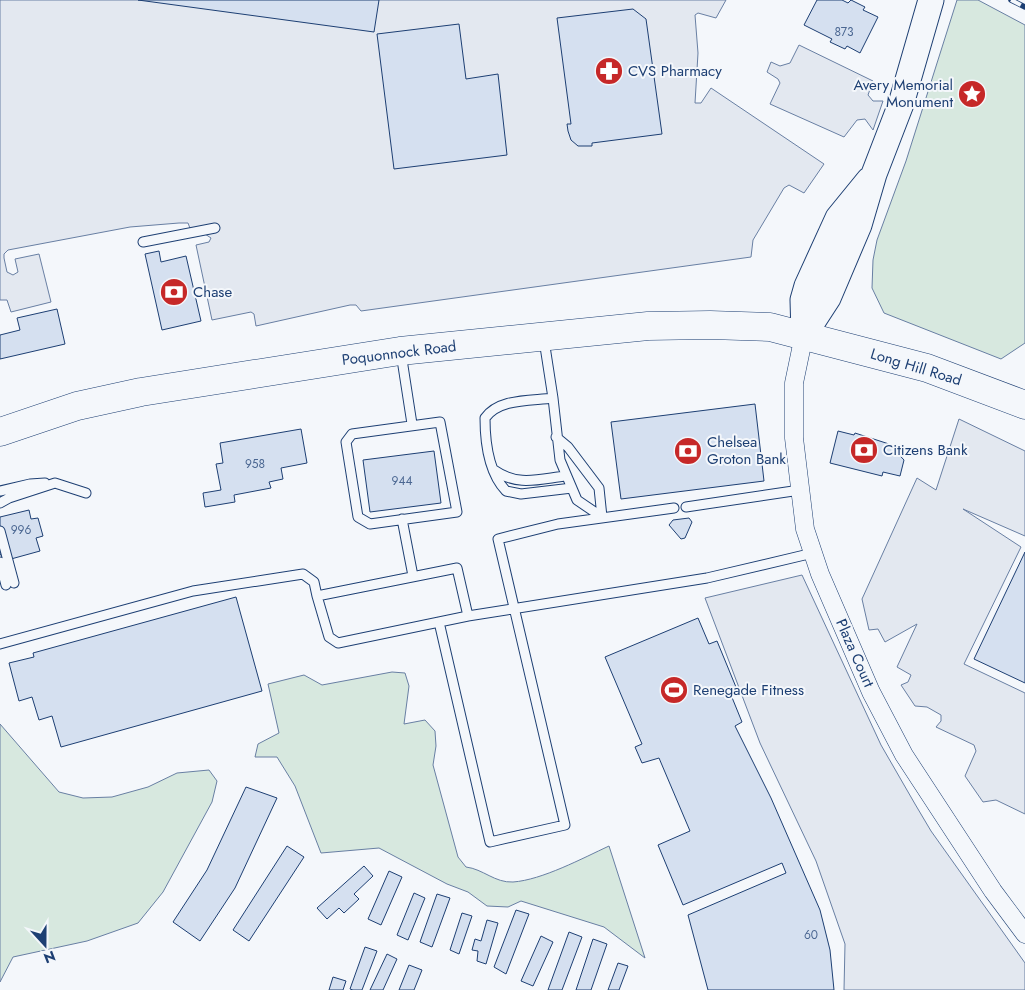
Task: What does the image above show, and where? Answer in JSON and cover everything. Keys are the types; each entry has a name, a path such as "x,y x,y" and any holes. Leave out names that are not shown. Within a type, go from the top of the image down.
{"main road":[{"name":"Poquonnock Road","path":"0,432 102,399 400,351 648,326 710,325 770,327 804,335"},
{"name":"Long Hill Road","path":"804,335 927,368 1025,405"}],"street":[{"path":"804,335 828,298 859,225 874,174 901,104 931,0"},
{"name":"Plaza Court","path":"804,335 794,383 794,438 805,529 813,553 871,692 904,755 988,883 1025,934"}],"lane":[{"path":"143,242 215,228"},
{"path":"543,337 553,398 557,450 577,500 602,518"},
{"path":"400,351 412,424"},
{"path":"553,398 509,403 490,410 485,418 485,426 494,470 501,486 513,494 572,488"},
{"path":"440,422 457,512 370,524 358,517 346,442 352,434 412,424 440,422"},
{"path":"556,437 568,447 599,488 602,518"},
{"path":"494,470 510,480 519,482 566,476"},
{"path":"0,503 9,498 55,483"},
{"path":"0,491 30,484 55,483 86,493"},
{"path":"686,506 800,490"},
{"path":"439,622 490,842 565,824 498,539 558,524 674,508"},
{"path":"402,519 413,576"},
{"path":"0,531 10,584 0,562"},
{"path":"0,644 193,591 303,574 314,582 329,636 338,643 515,607 707,578 813,553"},
{"path":"318,596 457,568 468,616"}],"shaded area":[{"path":"0,0 726,0 716,18 698,13 695,15 698,53 695,103 701,103 711,88 824,164 804,193 789,185 784,188 753,240 751,257 361,311 356,305 350,305 256,326 254,314 251,312 212,320 196,245 209,242 211,238 205,234 193,236 188,223 179,223 130,227 8,250 4,254 4,258 7,272 13,275 18,272 15,259 39,254 51,302 11,312 7,300 0,300"},
{"path":"957,0 978,0 1025,25 1025,343 1001,359 884,313 872,288 873,260 877,240 906,161"},
{"path":"799,45 873,81 868,95 873,101 883,101 873,130 865,119 857,120 844,137 770,104 780,83 778,79 767,72 771,62 780,66 790,63"},
{"path":"959,419 1025,451 1025,536 963,509 1021,547 964,664 1025,693 1025,814 996,800 983,802 965,776 976,751 974,745 936,727 941,721 941,715 927,707 915,706 901,685 908,682 911,675 897,667 917,624 885,642 878,629 869,630 862,599 917,478 936,490"},
{"path":"802,575 881,745 931,831 1025,963 1025,990 844,990 845,944 816,861 760,743 705,598"},
{"path":"392,672 405,673 409,686 404,724 425,720 435,731 436,746 433,765 458,857 466,867 500,880 513,882 537,877 562,868 609,846 645,958 604,927 521,901 508,907 487,906 468,892 447,884 379,848 321,853 295,786 277,757 255,757 258,744 279,733 268,684 304,675 322,685"},
{"path":"0,724 59,792 83,798 112,797 148,787 177,773 209,770 217,781 212,802 163,892 138,923 87,941 13,957 0,982"}],"building":[{"path":"138,0 379,0 374,32"},
{"path":"817,0 842,0 848,3 851,0 865,7 863,10 878,17 860,53 847,46 845,49 830,42 832,39 804,25"},
{"name":"CVS Pharmacy","path":"633,9 646,19 662,134 592,143 592,146 578,146 571,140 568,131 567,124 571,124 557,18"},
{"path":"459,24 466,79 498,74 507,155 394,169 377,34"},
{"name":"Chase","path":"159,251 161,262 186,256 201,321 162,330 145,254"},
{"path":"57,309 65,344 0,359 0,335 20,330 17,318"},
{"name":"Chelsea Groton Bank","path":"755,404 764,481 621,499 611,422"},
{"path":"301,429 307,463 281,468 283,479 269,482 271,488 234,495 235,502 205,507 203,493 221,490 216,464 223,463 220,443"},
{"name":"Citizens Bank","path":"838,431 854,435 855,433 889,444 904,460 900,476 883,472 882,476 830,463"},
{"path":"434,451 441,503 370,512 363,460"},
{"path":"29,510 31,519 38,518 43,536 36,538 40,551 11,559 9,552 0,555 0,517"},
{"path":"689,518 692,522 685,538 681,539 669,525 673,520"},
{"path":"1025,552 1025,683 974,659"},
{"path":"236,597 262,691 61,747 52,716 39,720 32,697 19,701 9,663 34,657 33,653"},
{"path":"698,618 709,644 717,641 738,692 731,695 742,722 735,726 771,798 820,910 830,950 834,990 708,990 688,915 786,873 782,863 683,905 658,845 690,831 659,758 642,763 635,747 642,744 605,657"},
{"path":"246,787 277,798 235,888 200,941 173,922 207,870"},
{"path":"287,846 304,857 249,941 233,930"},
{"path":"364,866 373,876 354,894 359,899 344,913 339,908 327,919 317,908"},
{"path":"389,871 402,877 381,925 368,919"},
{"path":"414,893 425,898 408,940 397,935"},
{"path":"437,894 450,898 432,947 420,942"},
{"path":"516,910 529,914 506,974 494,967"},
{"path":"462,913 472,916 459,954 450,950"},
{"path":"487,920 498,923 486,964 477,961 478,951 472,950 475,939 481,941"},
{"path":"569,932 582,937 562,990 548,990"},
{"path":"541,936 553,942 533,986 521,981"},
{"path":"593,939 607,944 591,990 576,990"},
{"path":"365,947 377,951 362,990 353,990 350,989"},
{"path":"387,954 397,959 383,990 370,990"},
{"path":"618,963 628,966 619,990 608,990"},
{"path":"409,965 422,970 414,990 399,990"},
{"path":"333,977 346,981 343,990 329,990"}],"railway":[{"path":"1011,0 1025,7"}],"place":[{"name":"CVS Pharmacy","path":"609,71"},
{"name":"Avery Memorial Monument","path":"972,94"},
{"name":"Chase","path":"174,292"},
{"name":"Citizens Bank","path":"864,450"},
{"name":"Chelsea Groton Bank","path":"688,451"},
{"name":"Renegade Fitness","path":"674,690"}]}
